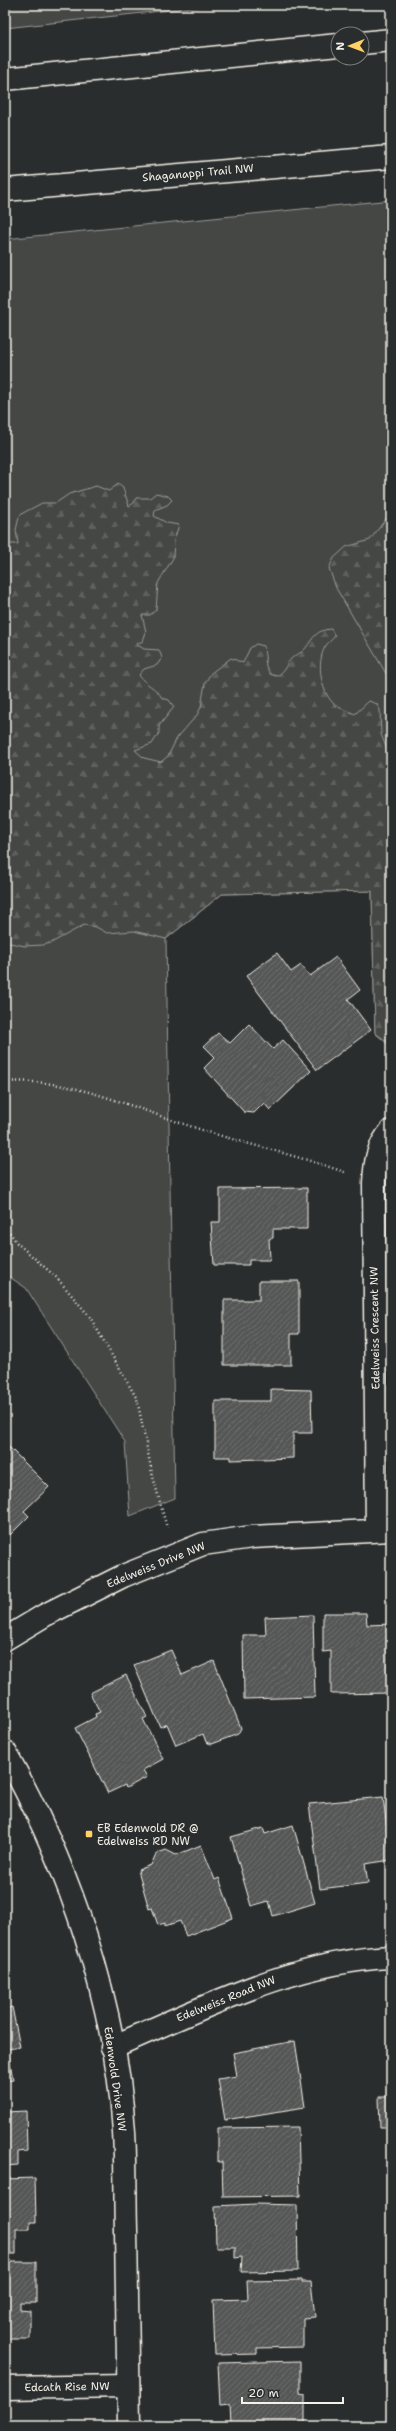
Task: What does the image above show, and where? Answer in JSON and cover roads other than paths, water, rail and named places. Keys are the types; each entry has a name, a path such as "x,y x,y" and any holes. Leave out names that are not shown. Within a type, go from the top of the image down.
{"street":[{"path":"370,42 391,40"},
{"path":"5,79 330,46"},
{"name":"Shaganappi Trail NW","path":"5,190 391,156"},
{"name":"Edelweiss Crescent NW","path":"384,1530 374,1183 376,1158 385,1138 391,1131"},
{"name":"Edelweiss Drive NW","path":"5,1639 45,1615 123,1576 204,1544 252,1536 384,1530"},
{"name":"Edenwold Drive NW","path":"5,1752 25,1788 54,1850 79,1915 98,1981 112,2047 124,2132 129,2426"},
{"name":"Edelweiss Road NW","path":"112,2047 270,1980 357,1958 391,1957"},
{"name":"Edcath Rise NW","path":"5,2388 128,2386"}],"place":[{"name":"EB Edenwold DR @ Edelweiss RD NW","path":"89,1834"}]}
